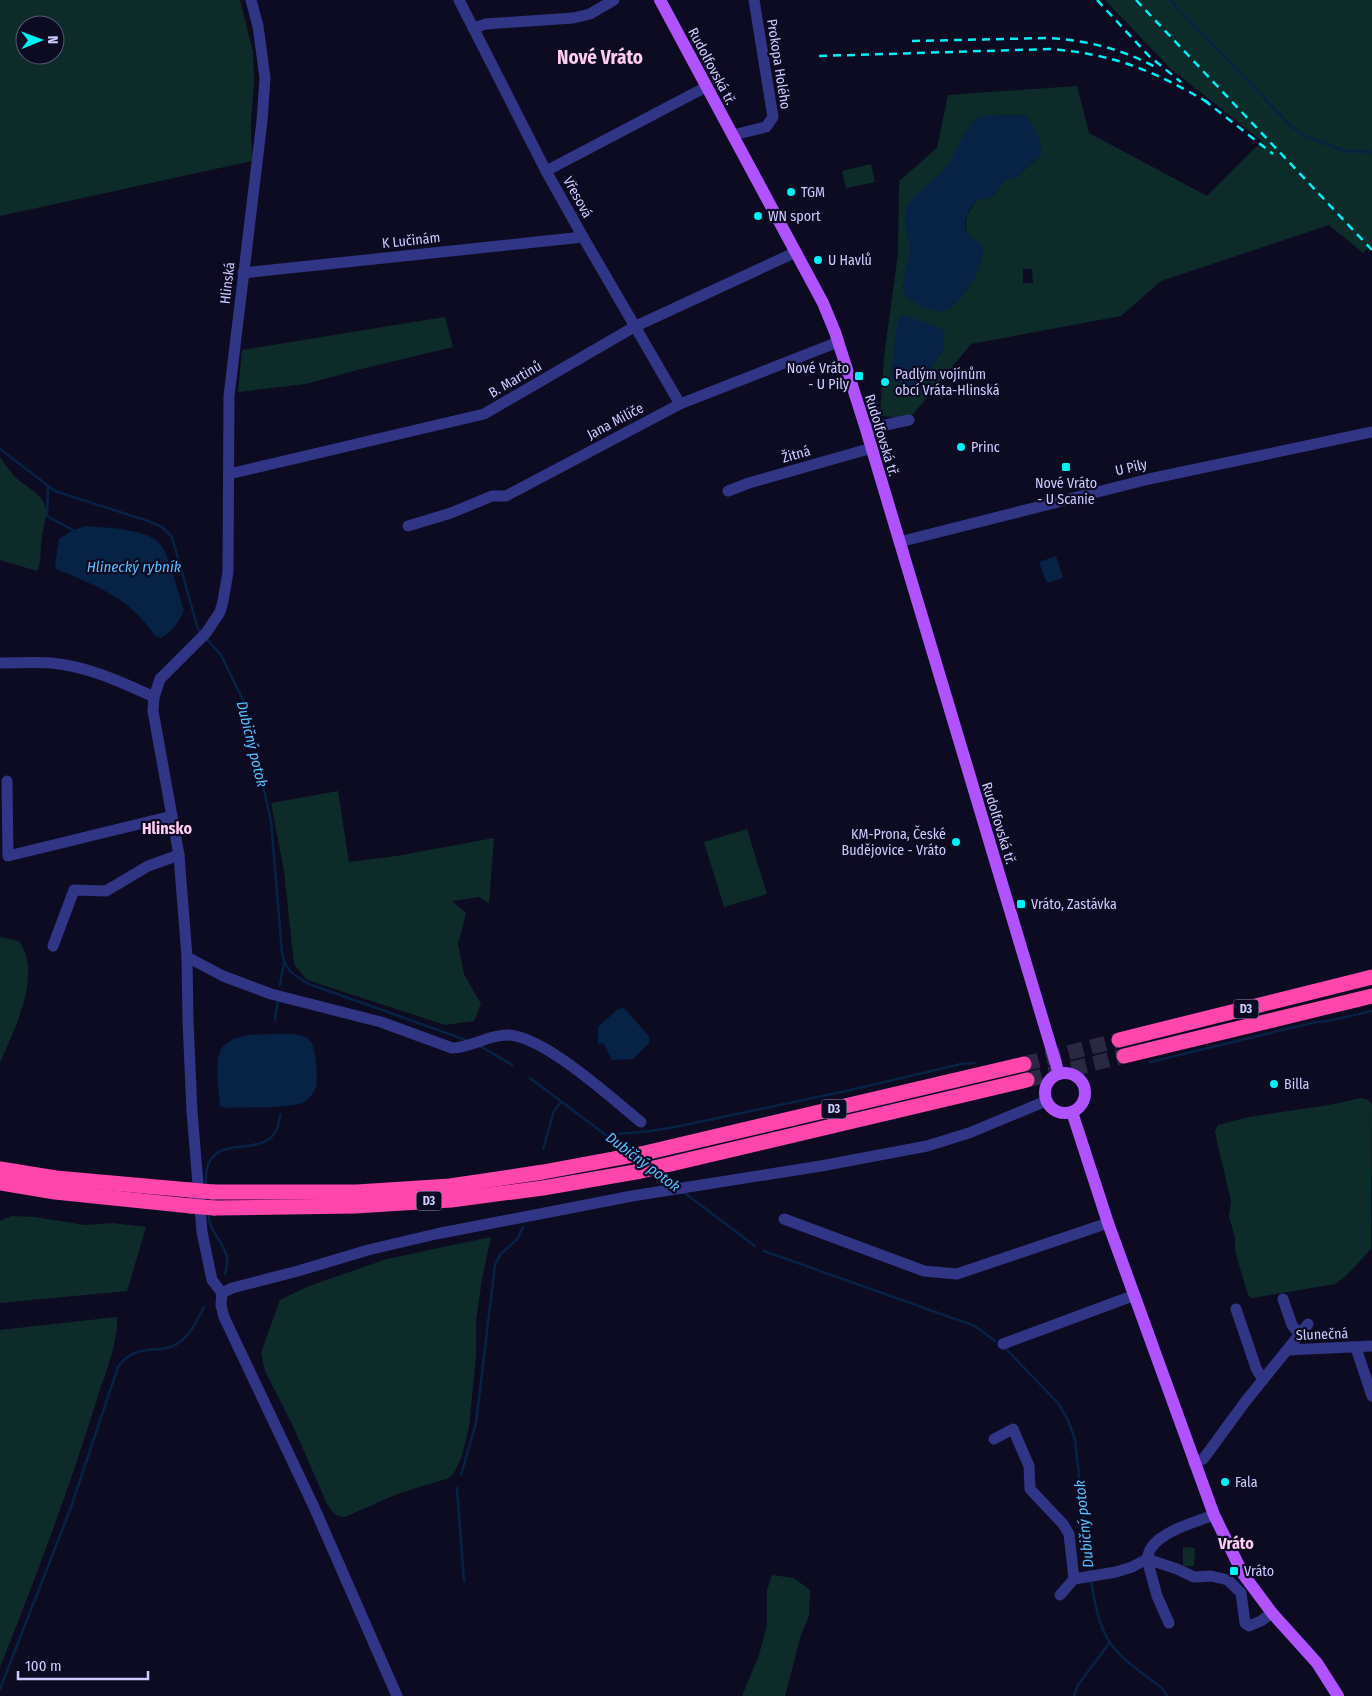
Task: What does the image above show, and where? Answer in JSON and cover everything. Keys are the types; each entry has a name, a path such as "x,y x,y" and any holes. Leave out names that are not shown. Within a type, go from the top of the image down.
{"highway":[{"name":"D3","path":"1119,1040 1372,977"},
{"name":"D3","path":"1124,1056 1372,996"},
{"name":"D3","path":"0,1169 56,1178 213,1192 358,1192 450,1186 624,1158 1024,1064"},
{"name":"D3","path":"0,1183 55,1192 214,1208 355,1206 451,1200 543,1188 641,1171 1027,1080"}],"main road":[{"name":"Rudolfovská tř.","path":"660,0 823,303 838,342 872,448 1059,1074"},
{"path":"1059,1074 1073,1074 1082,1084 1084,1097 1072,1112 1066,1113 1054,1110 1046,1101 1045,1088 1048,1081 1059,1074"},
{"path":"1072,1112 1108,1223 1214,1515 1243,1574 1272,1613 1308,1651 1338,1696"}],"street":[{"name":"Hlinská","path":"154,697 160,679 203,636 220,612 228,572 230,396 262,121 265,78 258,26 251,0"},
{"name":"Vřesová","path":"459,0 546,171 680,404"},
{"path":"473,28 486,24 573,18 590,14 614,0"},
{"name":"Prokopa Holého","path":"733,135 762,129 773,118 754,0"},
{"path":"546,171 706,87"},
{"name":"K Lučinám","path":"243,272 583,238"},
{"name":"B. Martinů","path":"229,474 484,414 634,327 796,252"},
{"name":"Jana Milíče","path":"408,526 451,513 492,496 506,496 680,404 838,342"},
{"path":"866,429 909,420"},
{"name":"U Pily","path":"899,542 1123,484 1372,432"},
{"name":"Žitná","path":"728,491 748,483 872,448"},
{"path":"0,664 51,663 84,669 124,683 154,697 153,711 179,855 187,957 192,1112 202,1232 212,1280 222,1293 220,1305 224,1317 314,1507 397,1696"},
{"path":"7,781 8,856 172,816"},
{"path":"53,946 74,890 106,891 148,866 179,855"},
{"path":"187,957 223,976 271,994 381,1022 452,1048 462,1048 484,1039 508,1035 528,1039 565,1061 640,1122"},
{"path":"222,1293 232,1288 368,1250 436,1234 663,1191 820,1166 927,1146 969,1133 1046,1101"},
{"path":"784,1219 924,1271 956,1274 1108,1223"},
{"path":"1003,1344 1134,1295"},
{"path":"1283,1299 1292,1325 1298,1333"},
{"path":"1236,1309 1256,1368 1263,1380"},
{"path":"1194,1463 1203,1459 1245,1402 1288,1350 1298,1333 1308,1324"},
{"name":"Slunečná","path":"1288,1350 1372,1346"},
{"name":"Slunečná","path":"1356,1348 1372,1396"},
{"path":"994,1439 1013,1429 1029,1466 1030,1489 1063,1524 1069,1534 1085,1577"},
{"path":"1169,1624 1157,1596 1147,1559 1151,1548 1162,1537 1214,1515"},
{"path":"1060,1595 1085,1577 1116,1572 1132,1567 1147,1559 1178,1569 1194,1577 1211,1576 1228,1580 1241,1593 1245,1622 1249,1626 1261,1622 1272,1613"}],"green space":[{"path":"0,0 240,0 253,52 252,161 0,216"},
{"path":"1105,0 1372,0 1372,245 1363,253 1329,225 1161,281 1121,316 971,344 910,418 880,416 884,357 898,254 899,181 937,148 948,95 1077,86 1089,133 1207,196 1262,141 1170,68","holes":["1027,116 1041,155 1017,177 1006,179 991,198 978,199 968,214 966,224 968,234 971,239 974,239 903,288 910,256 910,244 906,226 912,200 945,170 956,154 972,123 980,117","1023,269 1032,269 1033,283 1023,283","940,328 943,351 927,374 922,386"]},
{"path":"871,164 875,182 846,188 842,171"},
{"path":"445,317 453,347 306,384 238,392 242,350"},
{"path":"0,457 18,480 41,498 46,509 37,571 0,560"},
{"path":"338,791 349,862 396,856 494,838 489,903 479,897 452,901 466,913 458,944 464,974 481,1004 474,1021 445,1025 307,980 294,964 284,871 271,803"},
{"path":"747,829 767,894 724,907 704,842"},
{"path":"0,937 19,941 26,955 28,970 24,1002 0,1063"},
{"path":"1361,1098 1368,1100 1372,1104 1371,1249 1347,1275 1335,1284 1252,1298 1248,1295 1235,1251 1235,1238 1229,1216 1231,1201 1215,1131 1218,1125 1249,1117 1329,1105"},
{"path":"11,1216 35,1217 85,1225 112,1223 146,1227 127,1291 0,1303 0,1221"},
{"path":"491,1237 476,1320 476,1356 469,1427 462,1456 455,1471 449,1478 397,1494 345,1517 336,1515 327,1504 293,1426 265,1371 261,1353 280,1300 309,1286 387,1259"},
{"path":"117,1317 113,1350 63,1502 0,1667 0,1330"},
{"path":"1183,1547 1195,1548 1194,1566 1183,1566"},
{"path":"772,1575 794,1578 810,1590 809,1616 801,1635 785,1696 742,1696 759,1655 767,1625 767,1590"}],"water":[{"path":"985,116 1027,116 1038,134 1041,155 1017,177 1006,180 991,198 978,199 973,205 967,215 965,226 968,234 982,245 983,256 980,265 971,285 958,302 944,311 934,311 905,296 904,278 910,254 905,219 906,210 914,198 946,168 965,133 974,122"},
{"path":"904,315 940,328 945,333 943,351 927,374 922,386 915,391 893,380 891,374 898,318"},
{"name":"Hlinecký rybník","path":"86,526 136,532 154,539 160,544 170,566 184,610 175,626 161,638 155,636 146,623 124,603 98,587 56,569 59,539 73,530"},
{"path":"1056,556 1063,578 1047,583 1039,562"},
{"path":"624,1008 649,1036 649,1043 633,1059 612,1060 603,1043 598,1044 598,1027 618,1009"},
{"path":"294,1034 307,1038 313,1046 317,1083 308,1100 277,1107 224,1108 220,1106 217,1077 218,1060 221,1050 228,1043 248,1035"}],"waterway":[{"path":"1170,0 1291,126 1304,136 1345,151 1372,152"},
{"name":"Dubičný potok","path":"0,449 55,491 162,527 172,537 198,629 201,633"},
{"path":"48,487 47,516 73,530"},
{"name":"Dubičný potok","path":"205,637 221,655 244,702 271,821 282,953 288,969 309,984 466,1040"},
{"path":"280,985 284,962"},
{"path":"275,1020 278,999"},
{"path":"1150,1062 1316,1022 1372,1011"},
{"name":"Dubičný potok","path":"480,1046 512,1065"},
{"path":"607,1135 675,1127 846,1091 961,1064 975,1063"},
{"name":"Dubičný potok","path":"530,1078 627,1151"},
{"path":"543,1149 554,1111 561,1102"},
{"path":"206,1187 208,1166 215,1155 226,1149 254,1145 266,1141 275,1132 280,1115"},
{"name":"Dubičný potok","path":"658,1173 674,1185"},
{"name":"Dubičný potok","path":"682,1191 755,1246"},
{"path":"208,1213 214,1233 226,1253 225,1274"},
{"path":"461,1475 476,1423 495,1265 500,1255 518,1238 523,1227"},
{"name":"Dubičný potok","path":"764,1251 975,1326 995,1341"},
{"path":"0,1689 70,1510 118,1367 133,1354 165,1348 180,1342 191,1330 204,1307"},
{"name":"Dubičný potok","path":"1007,1350 1058,1403 1068,1420 1075,1440 1090,1573"},
{"path":"457,1488 464,1581"},
{"name":"Dubičný potok","path":"1091,1579 1100,1620 1109,1641 1122,1657 1163,1689 1167,1696"},
{"path":"1074,1696 1078,1685 1110,1642"}],"tunnel":[{"path":"1024,1064 1119,1040"},
{"path":"1027,1080 1124,1056"}],"railway":[{"path":"1097,0 1149,56 1181,82"},
{"path":"1136,0 1372,250"},
{"path":"912,41 1062,39 1090,43 1117,50 1155,67"},
{"path":"819,56 1050,49 1073,51 1114,60 1152,73 1209,103"},
{"path":"1204,100 1273,154"}],"place":[{"name":"TGM","path":"791,192"},
{"name":"WN sport","path":"758,216"},
{"name":"U Havlů","path":"818,260"},
{"name":"Nové Vráto - U Pily","path":"859,376"},
{"name":"Padlým vojínům obcí Vráta-Hlinská","path":"885,382"},
{"name":"Princ","path":"961,447"},
{"name":"Nové Vráto - U Scanie","path":"1066,467"},
{"name":"KM-Prona, České Budějovice - Vráto","path":"956,842"},
{"name":"Vráto, Zastávka","path":"1021,904"},
{"name":"Billa","path":"1274,1084"},
{"name":"Fala","path":"1225,1482"},
{"name":"Vráto","path":"1234,1571"}],"district":[{"name":"Nové Vráto","path":"600,57"},
{"name":"Hlinsko","path":"167,828"},
{"name":"Vráto","path":"1236,1543"}]}
